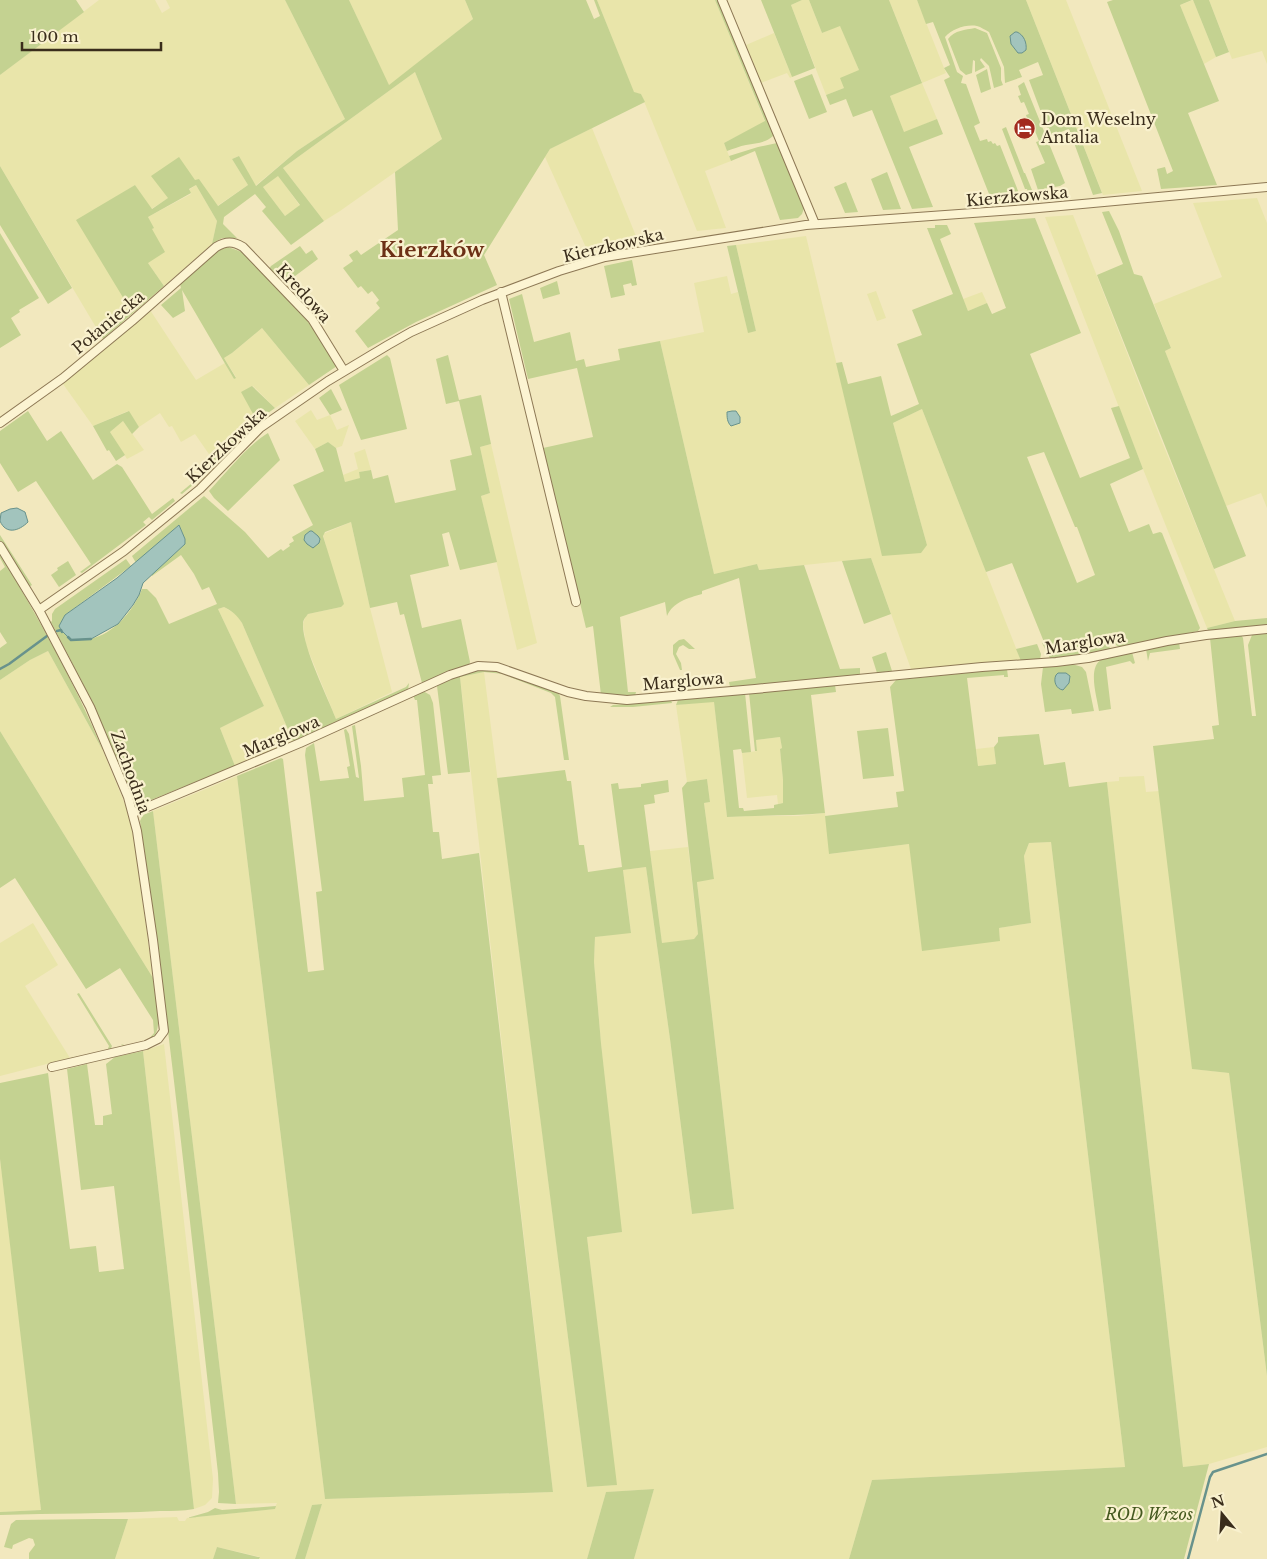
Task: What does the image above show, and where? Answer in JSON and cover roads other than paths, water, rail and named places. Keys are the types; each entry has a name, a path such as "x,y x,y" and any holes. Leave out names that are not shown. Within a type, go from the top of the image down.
{"street":[{"path":"722,0 815,224"},
{"name":"Kierzkowska","path":"39,610 124,551 200,489 260,428 344,371 411,332 501,292 559,271 605,257 815,224 1028,210 1267,188"},
{"name":"Kredowa","path":"232,242 243,247 312,319 344,371"},
{"name":"Połaniecka","path":"0,423 63,378 132,321 216,247 232,242"},
{"path":"501,292 576,602"},
{"name":"Zachodnia","path":"0,546 39,610 90,707 133,813 152,931 164,1032 158,1039 146,1045 52,1067"},
{"name":"Marglowa","path":"133,813 300,743 450,675 478,666 497,667 568,692 586,696 628,700 982,666 1056,662 1088,658 1197,636 1267,628"}],"water":[{"path":"1015,32 1022,35 1026,45 1026,50 1022,53 1018,53 1011,44 1010,36"},
{"path":"736,411 740,417 740,423 731,426 727,418 727,412"},
{"path":"17,508 25,512 28,522 21,528 9,530 0,521 1,513"},
{"path":"179,525 185,539 185,544 143,583 133,605 118,624 91,639 71,640 61,630 59,626 65,615 117,578"},
{"path":"310,531 320,539 319,543 313,548 304,540 305,535"},
{"path":"1058,673 1066,673 1070,676 1069,683 1063,690 1055,682 1055,677"}],"waterway":[{"path":"57,631 61,630 62,632"},
{"path":"0,669 47,636"},
{"path":"68,637 71,640 91,639"},
{"path":"1188,1559 1210,1477 1213,1472 1267,1454"}],"place":[{"name":"Dom Weselny Antalia","path":"1025,128"}],"district":[{"name":"Kierzków","path":"432,250"}],"park label":[{"name":"ROD Wrzos","path":"1149,1514"}]}
